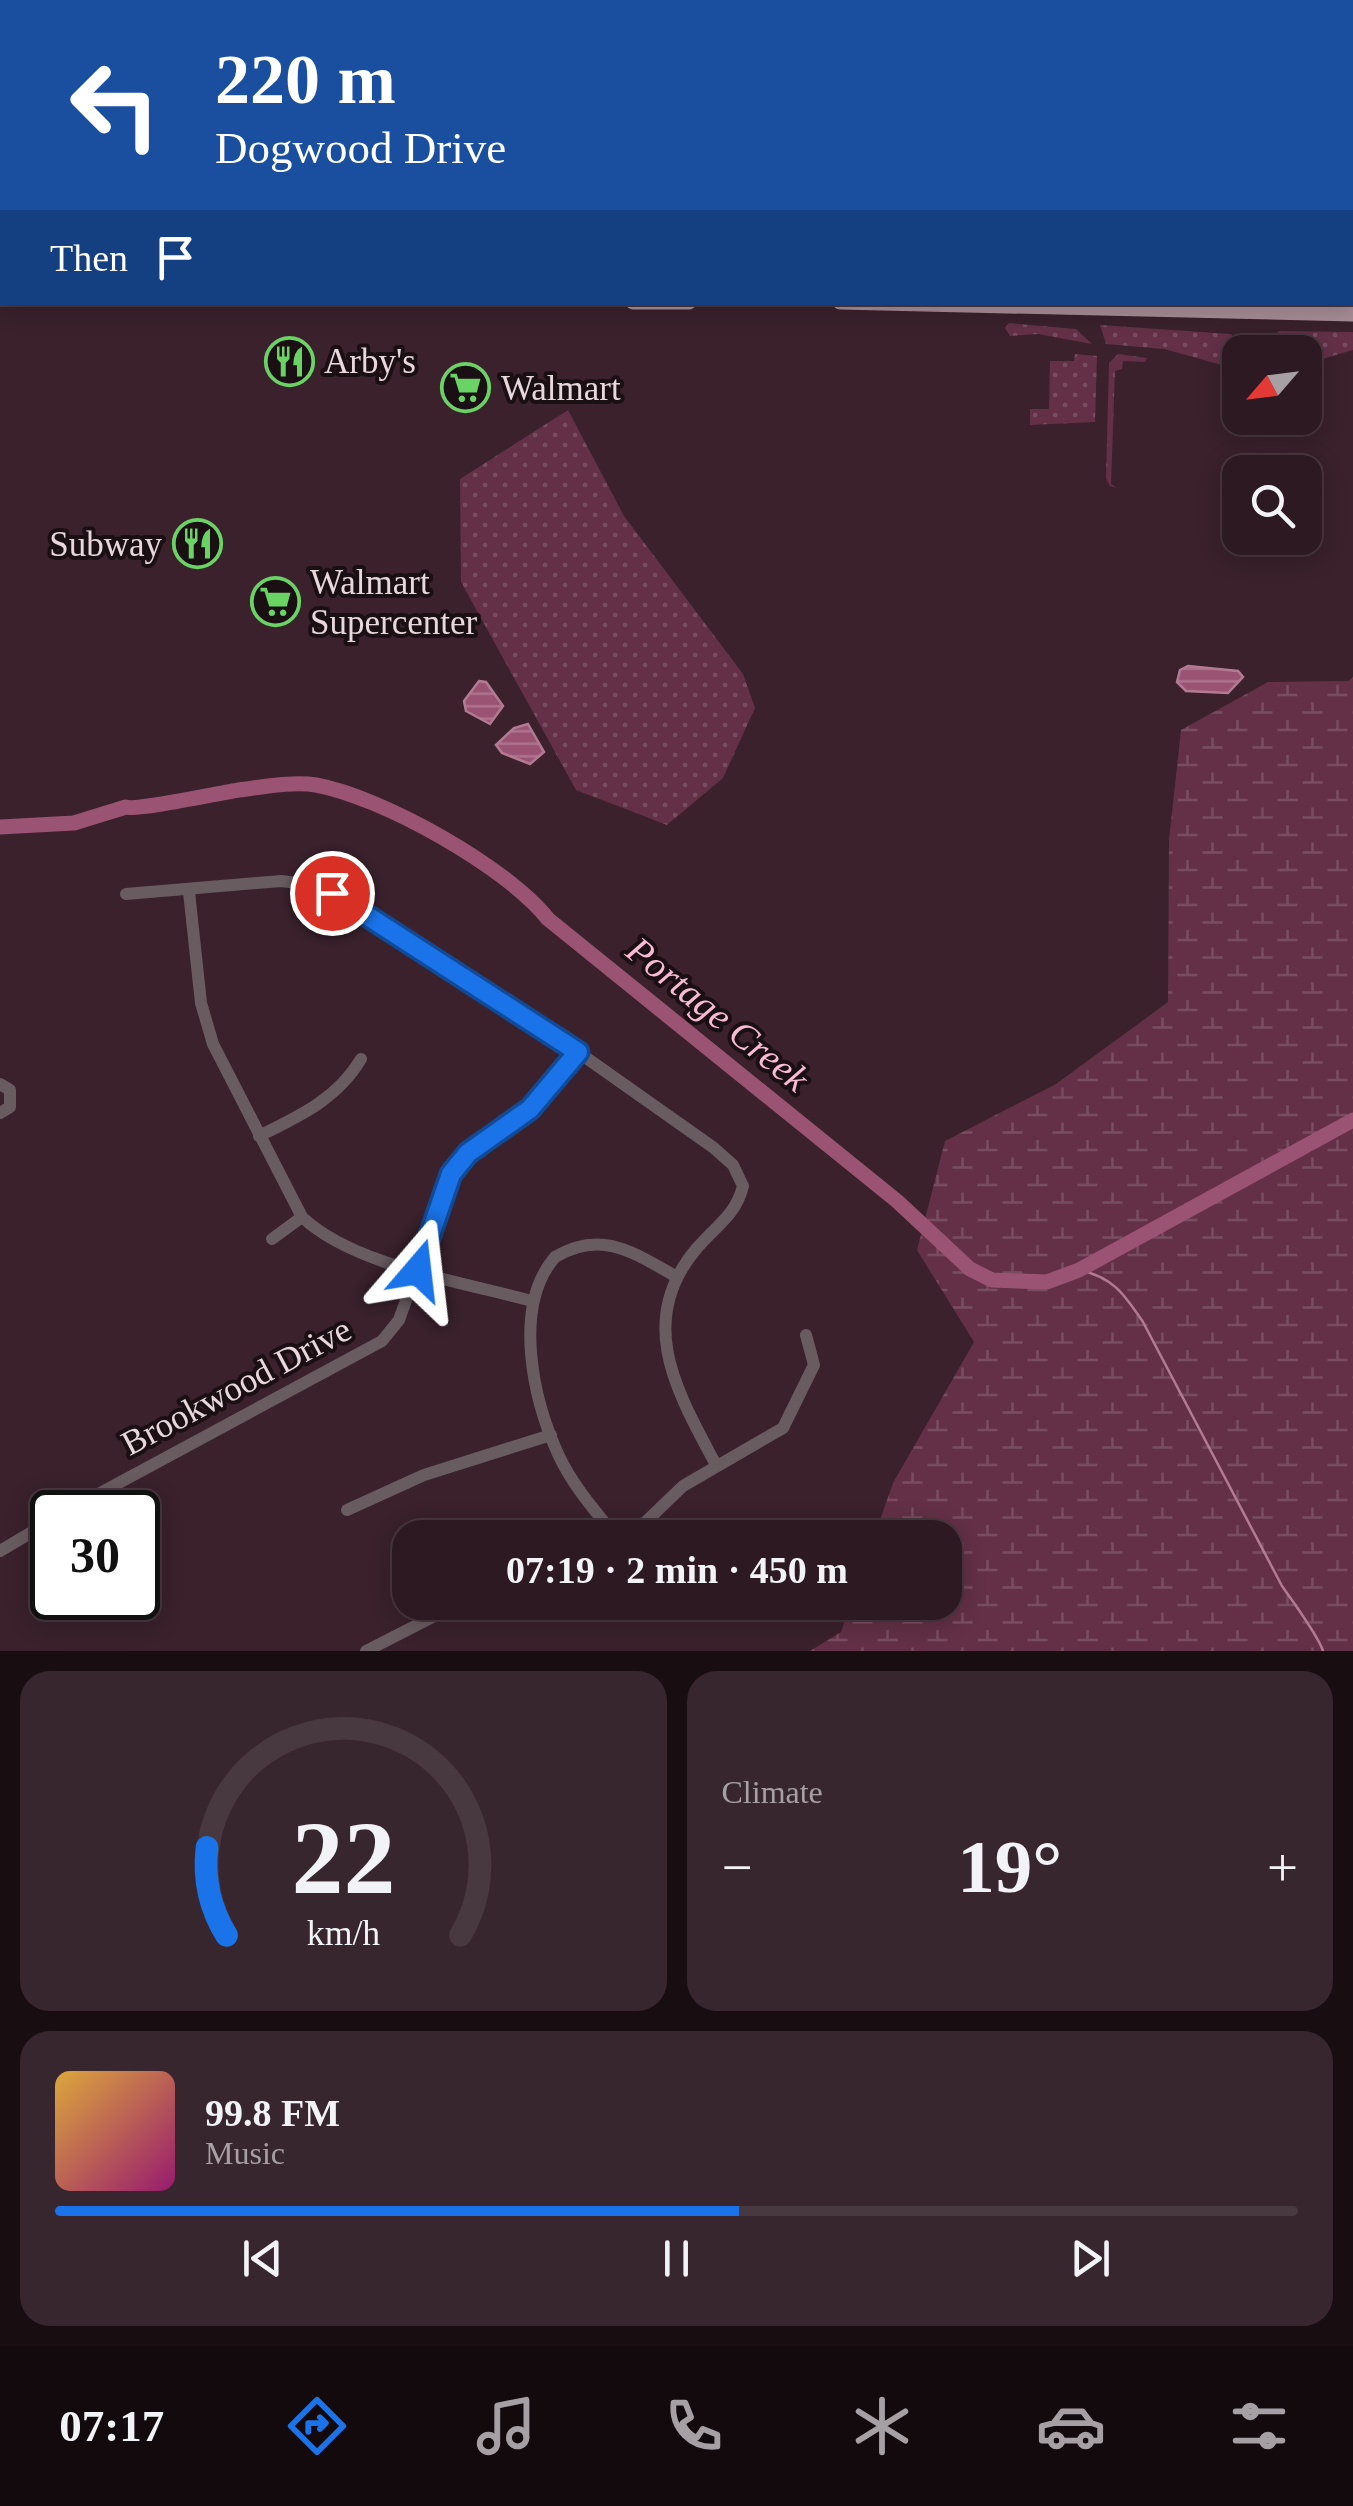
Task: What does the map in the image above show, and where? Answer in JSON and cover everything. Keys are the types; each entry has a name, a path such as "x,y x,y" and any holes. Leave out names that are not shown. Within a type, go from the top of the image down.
{"main road":[{"path":"968,305 1353,314"}],"street":[{"path":"126,894 188,892 280,881 314,885 578,1052 714,1148 740,1175 743,1186 738,1206 696,1248 678,1277 667,1313 666,1358 675,1388 716,1464"},
{"path":"188,892 207,1026 302,1218 338,1242 418,1270 532,1301"},
{"name":"Brookwood Drive","path":"106,1490 372,1348 398,1320 451,1174 468,1153 530,1109 578,1052"},
{"path":"260,1136 326,1100 350,1078 361,1059"},
{"path":"0,1084 10,1090 13,1098 10,1107 0,1113"},
{"path":"272,1239 302,1218"},
{"path":"602,1520 576,1486 550,1435 534,1368 532,1301 556,1257 598,1241 626,1248 678,1277"},
{"path":"648,1520 683,1486 788,1421 814,1364 806,1335"},
{"path":"347,1510 424,1474 550,1435"},
{"path":"0,1551 30,1533"},
{"path":"366,1651 427,1620"}],"green space":[{"path":"1009,323 1076,329 1092,344 1038,334 1010,336 1005,328"},
{"path":"1100,325 1232,335 1222,335 1222,365 1164,349 1106,344"},
{"path":"1279,331 1353,332 1353,350 1322,359 1322,335 1274,335"},
{"path":"1075,354 1097,356 1095,422 1030,425 1030,409 1049,409 1050,361 1074,361"},
{"path":"1118,354 1147,358 1145,362 1123,361 1122,369 1115,371 1111,484 1117,488 1110,486 1106,478 1109,363"},
{"path":"568,410 624,516 743,674 755,708 723,778 667,825 576,790 461,582 460,479"},
{"path":"1353,677 1353,1651 810,1651 841,1632 845,1620 962,1620 962,1520 880,1520 893,1483 974,1342 917,1250 945,1141 1056,1084 1168,1002 1169,840 1181,730 1268,682 1348,681"}],"shaded area":[{"path":"1188,666 1238,671 1243,677 1228,693 1186,691 1177,682 1180,670"},
{"path":"479,681 486,682 503,706 490,724 466,711 464,701"},
{"path":"528,724 544,752 530,764 502,753 496,745 514,728"}],"waterway":[{"name":"Portage Creek","path":"0,827 74,823 126,807 288,784 316,785 343,792 408,819 504,878 548,919 897,1201 970,1269 992,1280 1047,1282 1079,1270 1353,1120"},
{"path":"1079,1270 1101,1277 1117,1288 1143,1322 1282,1586 1323,1651"}],"place":[{"name":"Arby's","path":"289,361"},
{"name":"Walmart","path":"466,388"},
{"name":"Subway","path":"197,544"},
{"name":"Walmart Supercenter","path":"275,602"}],"route":[{"path":"332,893 578,1052 530,1109 468,1153 451,1174 418,1270"}]}
